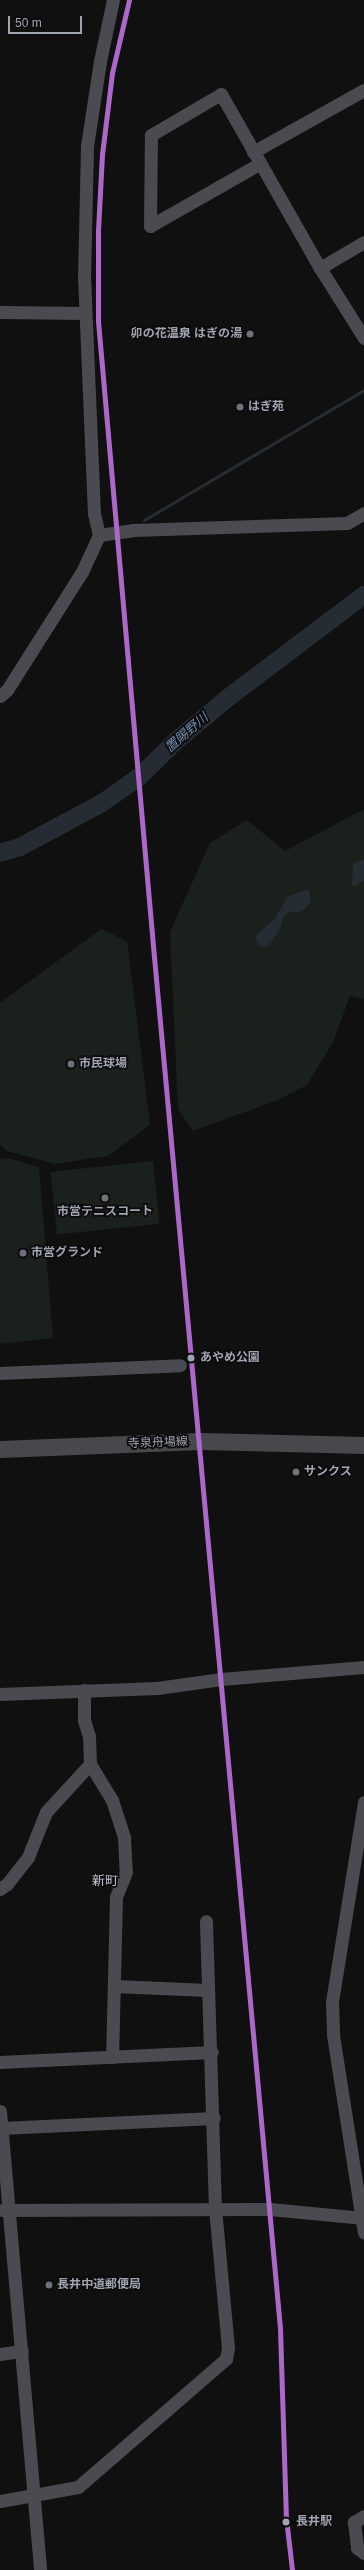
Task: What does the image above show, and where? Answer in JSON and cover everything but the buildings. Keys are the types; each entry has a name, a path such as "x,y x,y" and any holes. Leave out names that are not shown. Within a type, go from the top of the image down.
{"main road":[{"name":"寺泉舟場線","path":"0,1449 200,1441 364,1445"}],"street":[{"path":"0,696 7,690 82,572 99,535 94,506 85,313 87,146 100,61 113,0"},
{"path":"364,90 256,158 150,226 151,135 220,94 256,158 320,268 364,338"},
{"path":"320,268 364,242"},
{"path":"0,312 85,313"},
{"path":"99,535 133,530 347,522 364,513"},
{"path":"0,1373 180,1365"},
{"path":"0,1694 157,1688 221,1679 364,1667"},
{"path":"84,1690 84,1720 89,1736 90,1764 112,1800 124,1838 126,1872 116,1897 112,2057"},
{"path":"0,1889 7,1884 28,1857 46,1812 90,1764"},
{"path":"364,1802 332,2002 334,2035 363,2218 364,2233"},
{"path":"0,2501 78,2487 226,2359 228,2348 215,2210 212,2052 206,1922"},
{"path":"114,1986 208,1990"},
{"path":"0,2062 212,2052"},
{"path":"0,2111 5,2210 22,2351 40,2570"},
{"path":"1,2128 214,2118"},
{"path":"5,2210 270,2209 363,2218"},
{"path":"0,2354 22,2351"},
{"path":"364,2516 354,2522 357,2548 364,2553"}],"shaded area":[{"path":"364,809 364,999 350,996 333,1042 307,1085 278,1100 193,1131 178,1109 170,932 210,843 247,820 285,851"},
{"path":"364,859 364,880 355,886 352,885 353,864"},
{"path":"307,889 310,893 310,903 304,910 296,913 291,911 284,916 279,931 268,947 260,947 256,940 257,934 275,919 287,897"},
{"name":"市民球場","path":"101,929 127,941 150,1125 108,1156 55,1164 7,1151 0,1145 0,1003"},
{"name":"市営グランド","path":"8,1158 39,1167 53,1338 0,1344 0,1159"},
{"name":"市営テニスコート","path":"153,1161 160,1224 57,1234 51,1172"}],"waterway":[{"path":"144,520 364,390"},
{"name":"置賜野川","path":"0,853 20,847 102,803 139,777 176,741 229,697 364,595"}],"transit line":[{"path":"129,0 112,73 102,154 98,231 98,321 153,946 280,2329 286,2518 292,2570"}],"place":[{"name":"卯の花温泉 はぎの湯","path":"250,334"},
{"name":"はぎ苑","path":"240,407"},
{"name":"市民球場","path":"71,1064"},
{"name":"市営テニスコート","path":"105,1198"},
{"name":"市営グランド","path":"23,1253"},
{"name":"あやめ公園","path":"191,1358"},
{"name":"サンクス","path":"296,1472"},
{"name":"長井中道郵便局","path":"49,2285"},
{"name":"長井駅","path":"286,2522"}],"district":[{"name":"新町","path":"105,1881"}]}
